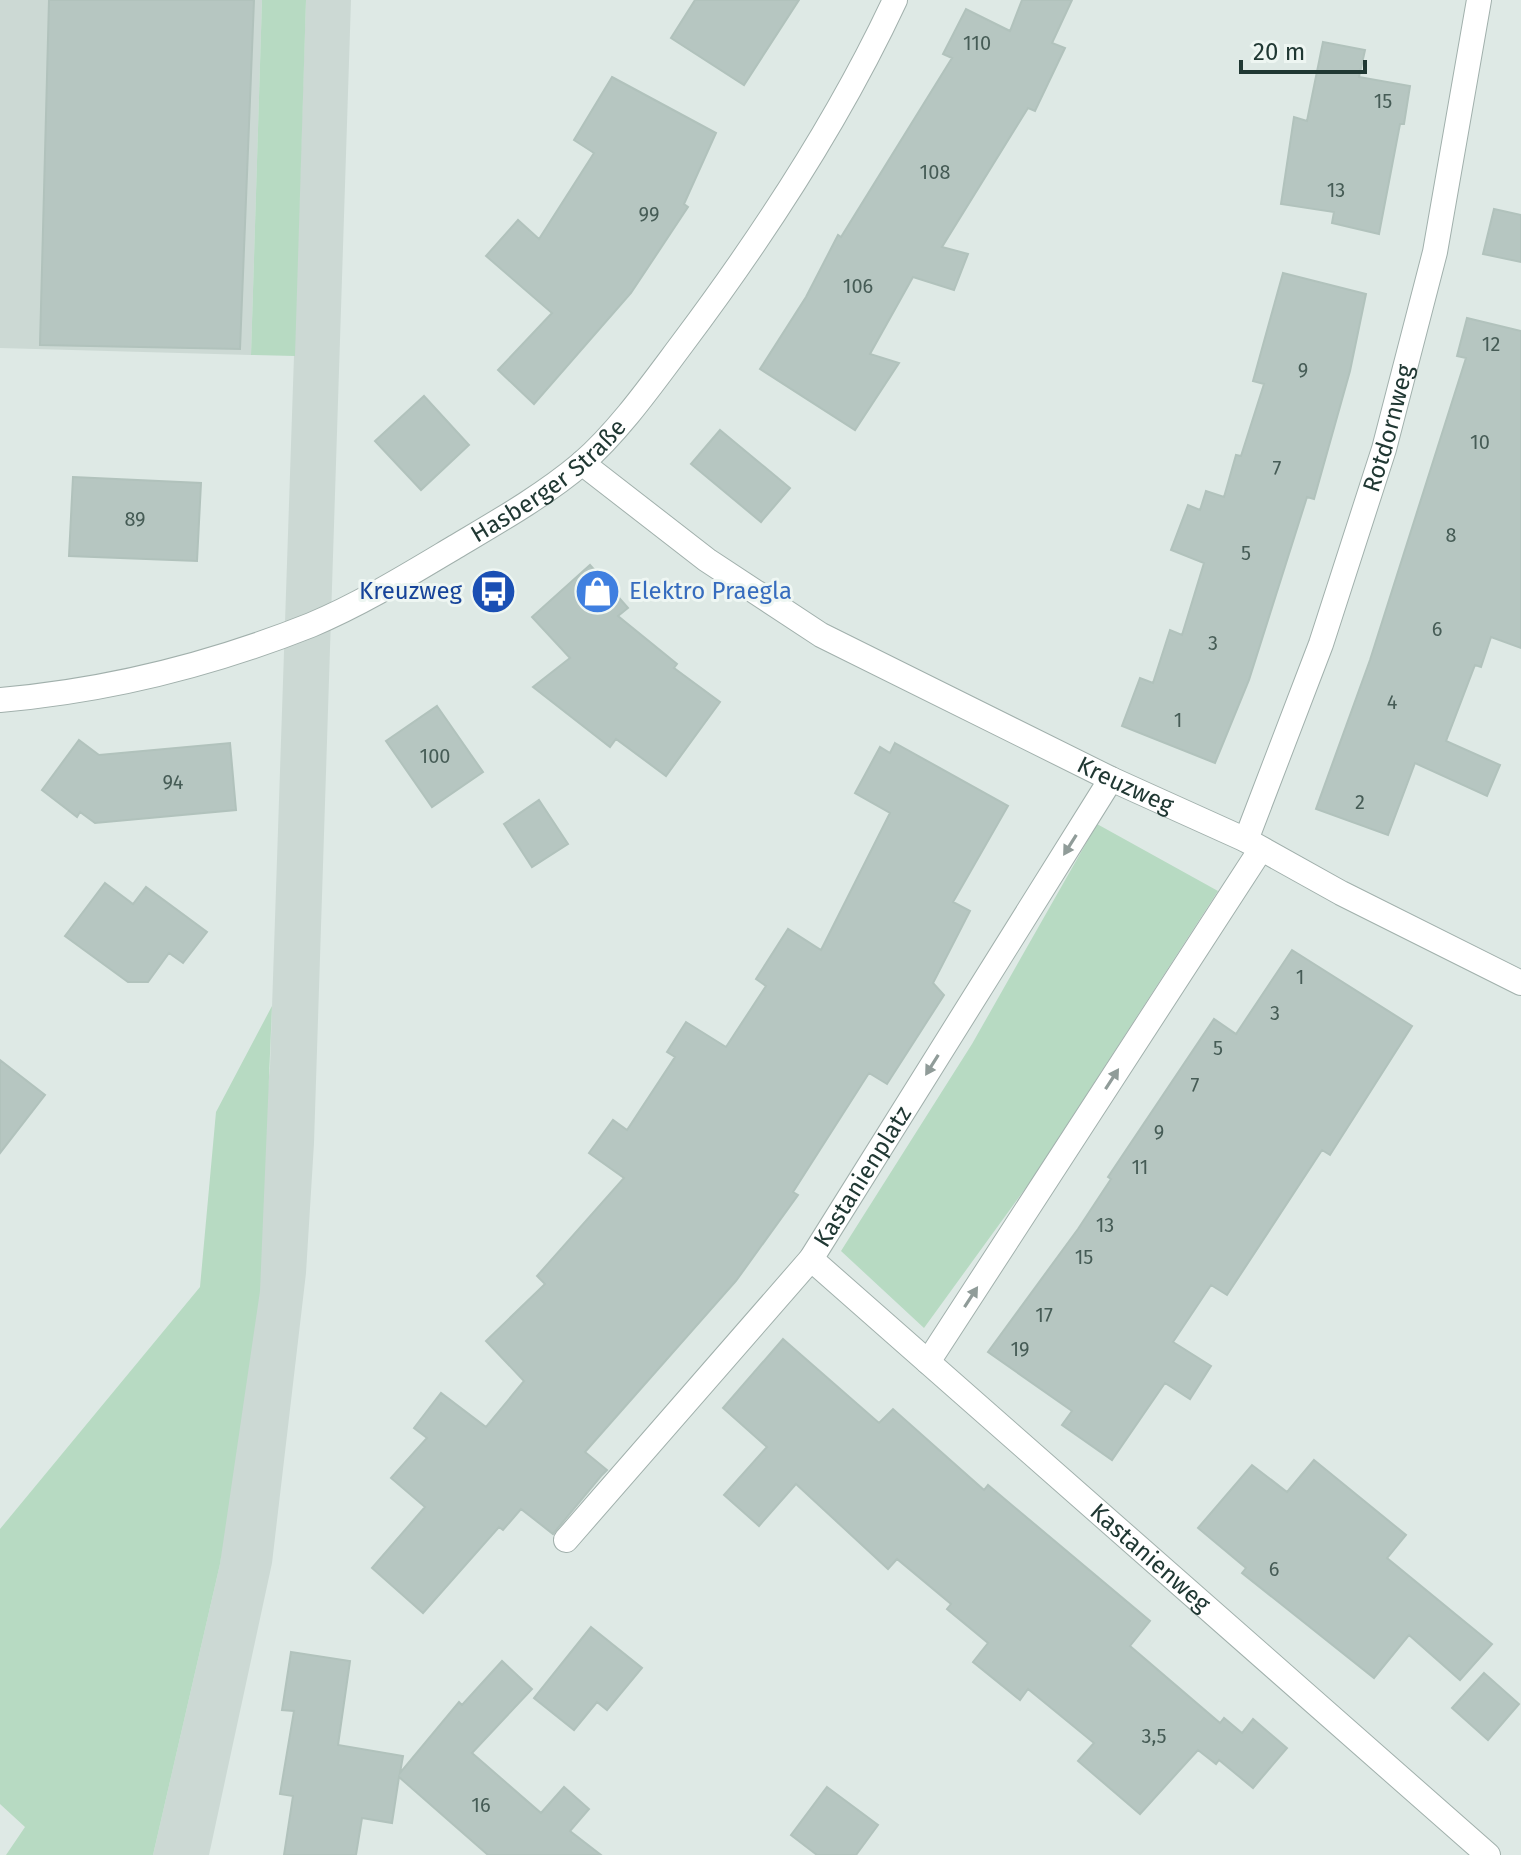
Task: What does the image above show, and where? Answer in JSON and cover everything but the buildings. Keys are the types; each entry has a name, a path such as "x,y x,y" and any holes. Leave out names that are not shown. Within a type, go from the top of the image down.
{"street":[{"name":"Hasberger Straße","path":"0,700 124,682 243,648 312,624 381,590 497,522 582,463 650,387 738,270 827,130 895,0"},
{"name":"Rotdornweg","path":"1254,845 1384,449 1435,252 1479,0"},
{"name":"Kreuzweg","path":"582,463 707,560 821,635 1111,779 1254,845 1521,983"},
{"name":"Kastanienplatz","path":"566,1540 811,1259 1111,779"},
{"path":"928,1362 1254,845"},
{"name":"Kastanienweg","path":"811,1259 1488,1855"}],"shaded area":[{"path":"0,0 262,0 251,355 0,348"},
{"path":"306,0 351,0 314,1143 306,1273 272,1563 209,1855 153,1855 220,1564 270,1067"}],"green space":[{"path":"262,0 306,0 295,356 251,355"},
{"path":"1097,824 1218,891 1030,1182 924,1328 841,1251 972,1044"},
{"path":"272,1006 260,1291 220,1564 153,1855 6,1855 25,1827 0,1804 0,1529 200,1287 216,1112"}],"place":[{"name":"Kreuzweg","path":"493,591"},
{"name":"Elektro Praegla","path":"598,591"}]}
